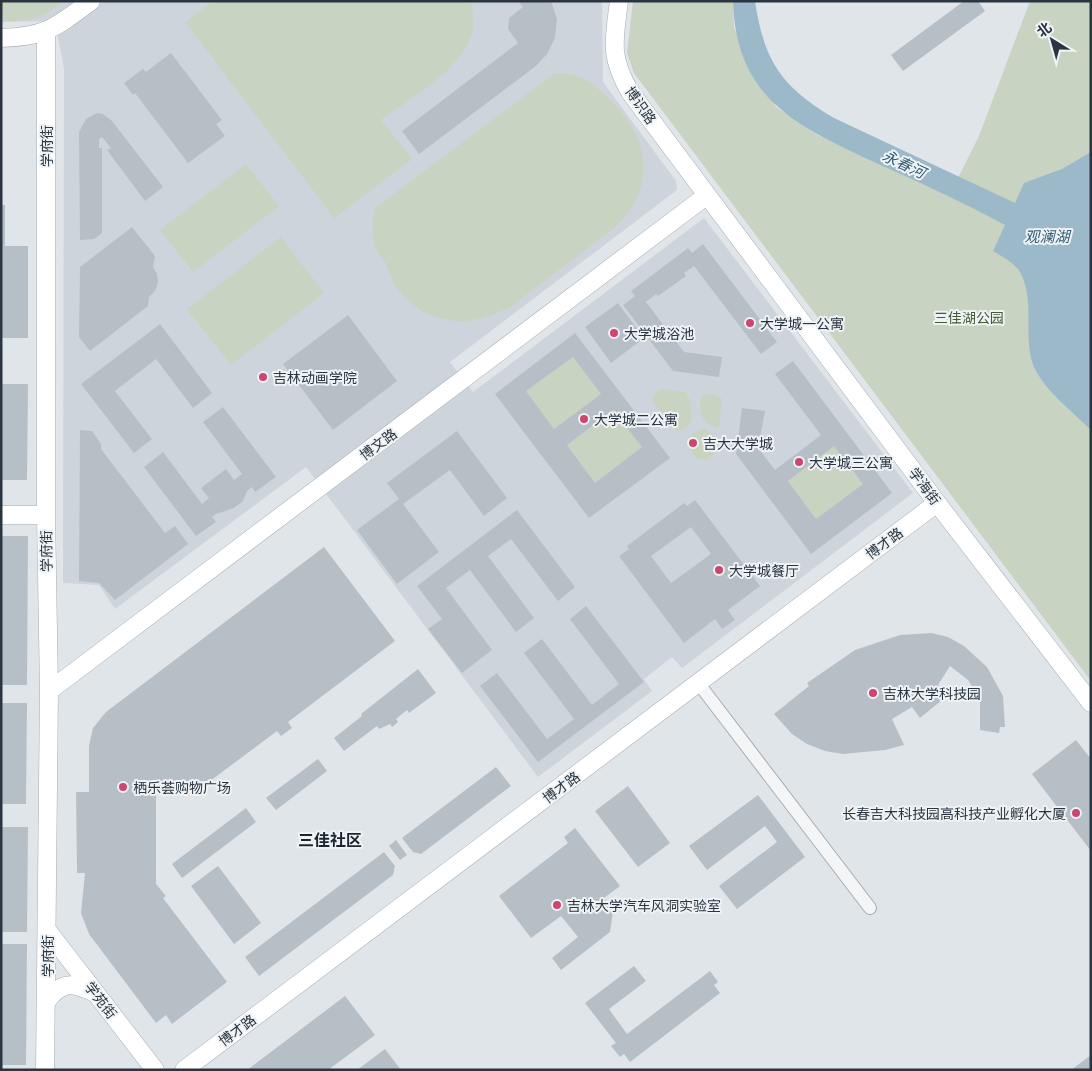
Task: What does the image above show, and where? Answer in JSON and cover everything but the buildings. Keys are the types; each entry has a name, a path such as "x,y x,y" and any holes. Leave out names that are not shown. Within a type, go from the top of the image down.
{"street":[{"path":"1,38 27,38 46,33 91,1"},
{"name":"博识路","path":"619,1 614,39 617,70 630,92 706,196"},
{"name":"学府街","path":"45,1070 49,691 46,515 46,33"},
{"name":"学海街","path":"706,196 937,503 1091,703"},
{"name":"博文路","path":"49,691 706,196"},
{"name":"博才路","path":"184,1070 937,503"},
{"path":"1,515 46,515"},
{"path":"699,684 870,908"},
{"name":"学苑街","path":"47,930 155,1070"},
{"path":"47,1001 56,990 69,985 81,986 96,994"}],"shaded area":[{"name":"吉林动画学院","path":"1,1 602,1 603,82 676,181 677,190 450,362 473,392 704,218 913,493 682,668 672,657 644,679 652,691 538,777 306,467 115,609 99,585 63,583 64,69 55,21 1,22"}],"green space":[{"path":"1,1 64,1 35,18 20,21 1,21"},
{"path":"213,1 471,1 473,25 467,46 458,59 434,82 381,120 412,159 334,218 185,22"},
{"name":"三佳湖公园","path":"633,1 733,1 734,28 776,107 818,135 949,196 979,136 1030,1 1091,1 1091,681 634,73 627,53"},
{"path":"555,73 573,75 587,80 604,94 624,116 641,148 644,165 637,198 627,214 613,229 509,308 484,318 460,322 435,317 423,312 403,296 395,286 385,262 374,247 372,222 375,208"},
{"path":"246,164 279,206 193,272 160,230"},
{"path":"281,237 324,293 231,365 187,309"},
{"path":"573,357 601,394 554,429 526,391"},
{"path":"661,389 686,392 692,416 687,427 683,430 676,431 652,401 654,394"},
{"path":"702,394 716,395 722,399 719,428 708,424 702,416 700,405"},
{"path":"613,410 642,447 595,483 567,445"},
{"path":"704,428 718,440 713,455 706,460 697,459 686,444 694,433"},
{"path":"834,446 863,484 816,519 788,481"}],"water":[{"name":"观澜湖","path":"733,1 755,1 764,41 778,71 801,95 816,107 834,118 1015,203 1024,183 1062,169 1091,152 1091,430 1052,392 1034,367 1029,344 1025,283 1015,266 993,251 1005,225 946,195 828,140 802,125 780,108 761,89 747,65 737,36"}],"place":[{"name":"大学城一公寓","path":"750,323"},
{"name":"大学城浴池","path":"614,333"},
{"name":"吉林动画学院","path":"263,377"},
{"name":"大学城二公寓","path":"584,419"},
{"name":"吉大大学城","path":"693,443"},
{"name":"大学城三公寓","path":"799,462"},
{"name":"大学城餐厅","path":"719,570"},
{"name":"吉林大学科技园","path":"873,693"},
{"name":"栖乐荟购物广场","path":"123,787"},
{"name":"长春吉大科技园高科技产业孵化大厦","path":"1076,813"},
{"name":"吉林大学汽车风洞实验室","path":"557,905"}],"district":[{"name":"三佳社区","path":"330,840"}],"water label":[{"name":"永春河","path":"904,164"}]}
